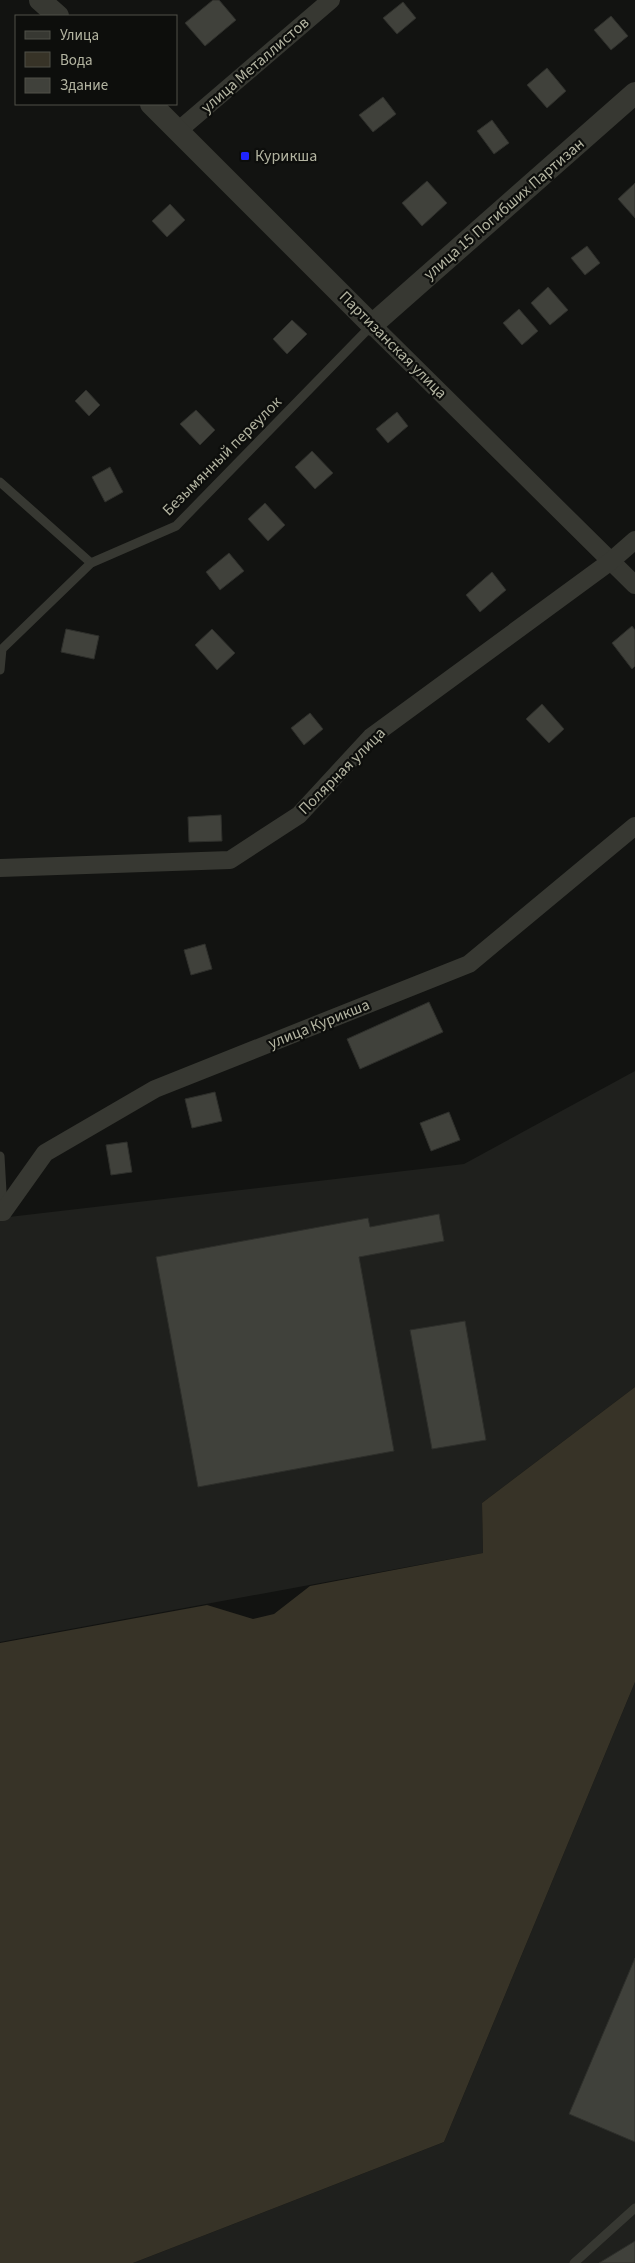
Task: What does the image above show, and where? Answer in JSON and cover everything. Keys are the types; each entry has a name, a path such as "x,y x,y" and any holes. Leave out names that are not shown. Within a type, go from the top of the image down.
{"street":[{"path":"40,0 57,15"},
{"name":"улица Металлистов","path":"179,130 331,0"},
{"name":"улица 15 Погибших Партизан","path":"372,325 635,92"},
{"name":"Партизанская улица","path":"152,105 635,585"},
{"name":"Полярная улица","path":"0,868 230,860 299,815 371,738 611,561 635,540"},
{"name":"улица Курикша","path":"1,1212 45,1153 155,1090 469,964 635,826"}],"lane":[{"name":"Безымянный переулок","path":"0,670 2,648 91,563 176,526 372,325"},
{"path":"0,482 91,563"},
{"path":"0,1156 1,1212"},
{"path":"574,2263 635,2208"}],"shaded area":[{"path":"635,1071 635,1387 482,1503 483,1553 0,1642 0,1218 464,1164"},
{"path":"635,1682 635,2263 133,2263 444,2142"}],"water":[{"path":"635,1387 635,1682 444,2142 133,2263 0,2263 0,1643 207,1605 253,1619 274,1614 310,1586 483,1553 482,1503"}],"building":[{"path":"213,0 219,0 236,20 205,46 185,23"},
{"path":"403,2 416,18 397,34 383,18"},
{"path":"611,16 628,36 611,50 594,30"},
{"path":"547,68 566,91 547,108 527,85"},
{"path":"383,97 396,114 373,132 359,115"},
{"path":"492,120 509,143 494,154 477,131"},
{"path":"427,181 447,203 422,226 402,203"},
{"path":"635,183 635,218 618,199"},
{"path":"170,204 185,220 167,237 152,221"},
{"path":"587,246 600,263 585,275 571,258"},
{"path":"548,287 568,310 550,325 531,303"},
{"path":"519,309 538,331 522,345 503,323"},
{"path":"292,320 307,334 287,354 273,339"},
{"path":"86,390 100,405 89,416 75,401"},
{"path":"196,410 215,430 200,445 180,424"},
{"path":"397,412 408,426 388,443 376,429"},
{"path":"312,451 333,473 315,489 295,467"},
{"path":"110,467 123,492 105,502 92,477"},
{"path":"265,503 285,525 268,541 248,519"},
{"path":"229,553 244,571 220,590 206,572"},
{"path":"492,572 506,590 480,612 466,595"},
{"path":"632,626 635,630 635,666 632,669 612,643"},
{"path":"66,629 99,636 94,659 61,652"},
{"path":"212,629 235,653 217,670 195,645"},
{"path":"542,704 564,729 549,743 526,719"},
{"path":"310,713 323,729 304,745 291,728"},
{"path":"221,815 222,841 189,842 188,817"},
{"path":"205,944 212,969 191,975 184,950"},
{"path":"429,1002 443,1032 360,1069 347,1039"},
{"path":"215,1092 222,1121 192,1128 185,1099"},
{"path":"449,1112 460,1140 431,1151 420,1123"},
{"path":"127,1142 132,1172 111,1175 106,1145"},
{"path":"439,1214 444,1241 359,1257 394,1451 198,1487 156,1257 368,1218 370,1227"},
{"path":"465,1321 486,1440 432,1449 410,1330"},
{"path":"635,1958 635,2142 569,2114"},
{"path":"635,2241 635,2263 599,2263"}],"place":[{"name":"Курикша","path":"245,156"}]}
